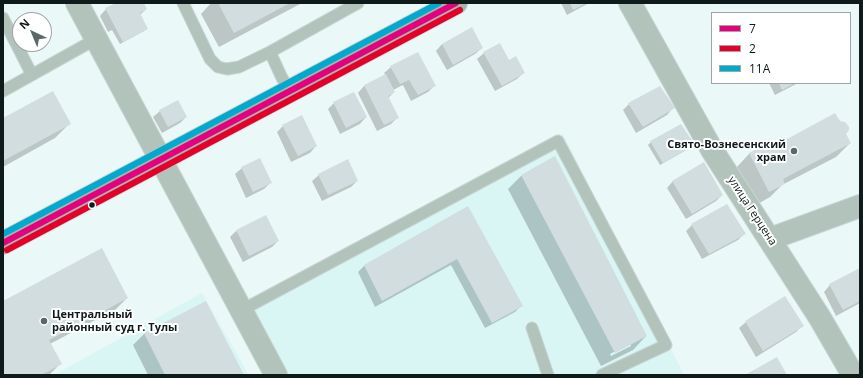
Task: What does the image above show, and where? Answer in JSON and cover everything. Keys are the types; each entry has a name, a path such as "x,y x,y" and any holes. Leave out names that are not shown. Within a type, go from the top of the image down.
{"main road":[{"path":"3,243 456,3"}],"street":[{"path":"77,3 276,375"},
{"name":"улица Герцена","path":"630,3 712,150 820,318 853,375"},
{"path":"770,239 860,206"}],"lane":[{"path":"183,3 210,59 218,68 226,69 239,67 270,52 358,3"},
{"path":"3,18 32,75"},
{"path":"3,91 96,39"},
{"path":"270,52 290,91"},
{"path":"242,310 558,142 666,345 602,375"},
{"path":"532,328 548,375"}],"shaded area":[{"path":"563,134 684,375 289,375 249,300"},
{"path":"202,293 249,375 54,375"}],"building":[{"path":"116,3 144,3 147,9 140,13 148,29 123,42 105,8"},
{"path":"218,3 290,3 234,33"},
{"path":"570,3 587,3 573,10"},
{"path":"472,27 483,48 453,65 442,44"},
{"path":"500,43 509,60 516,56 525,73 502,86 483,52"},
{"path":"418,52 436,86 418,95 409,80 400,84 390,66"},
{"path":"386,74 395,92 388,96 399,118 384,125 364,85"},
{"path":"779,84 793,84 782,90"},
{"path":"660,86 675,108 643,127 628,103"},
{"path":"53,91 71,124 3,161 3,118"},
{"path":"354,92 367,117 346,128 333,102"},
{"path":"178,100 187,117 168,127 159,110"},
{"name":"Свято-Вознесенский храм","path":"835,113 840,121 845,122 849,127 846,134 851,143 783,179 785,184 769,192 749,153 765,145 767,150"},
{"path":"302,115 317,146 298,156 282,125"},
{"path":"681,124 695,145 663,163 650,141"},
{"path":"555,156 647,336 615,353 521,175"},
{"path":"260,158 272,183 253,192 241,167"},
{"path":"348,159 358,181 328,195 318,174"},
{"path":"704,162 723,195 692,214 672,181"},
{"path":"727,204 746,234 709,254 691,224"},
{"path":"468,206 523,306 492,323 457,259 382,301 364,265"},
{"path":"266,215 279,241 249,256 236,230"},
{"name":"Центральный районный суд г. Тулы","path":"102,248 128,298 49,340 62,364 41,375 3,375 3,301"},
{"path":"860,268 860,301 843,310 829,284"},
{"path":"785,296 804,326 763,351 745,321"},
{"path":"206,301 244,375 165,375 144,333"},
{"path":"777,357 787,375 745,375"}],"transit line":[{"name":"11А","path":"3,234 439,3"},
{"name":"7","path":"3,243 456,3"},
{"name":"2","path":"7,250 460,10"}],"place":[{"name":"Свято-Вознесенский храм","path":"794,151"},
{"name":"Центральный районный суд г. Тулы","path":"44,321"}]}
